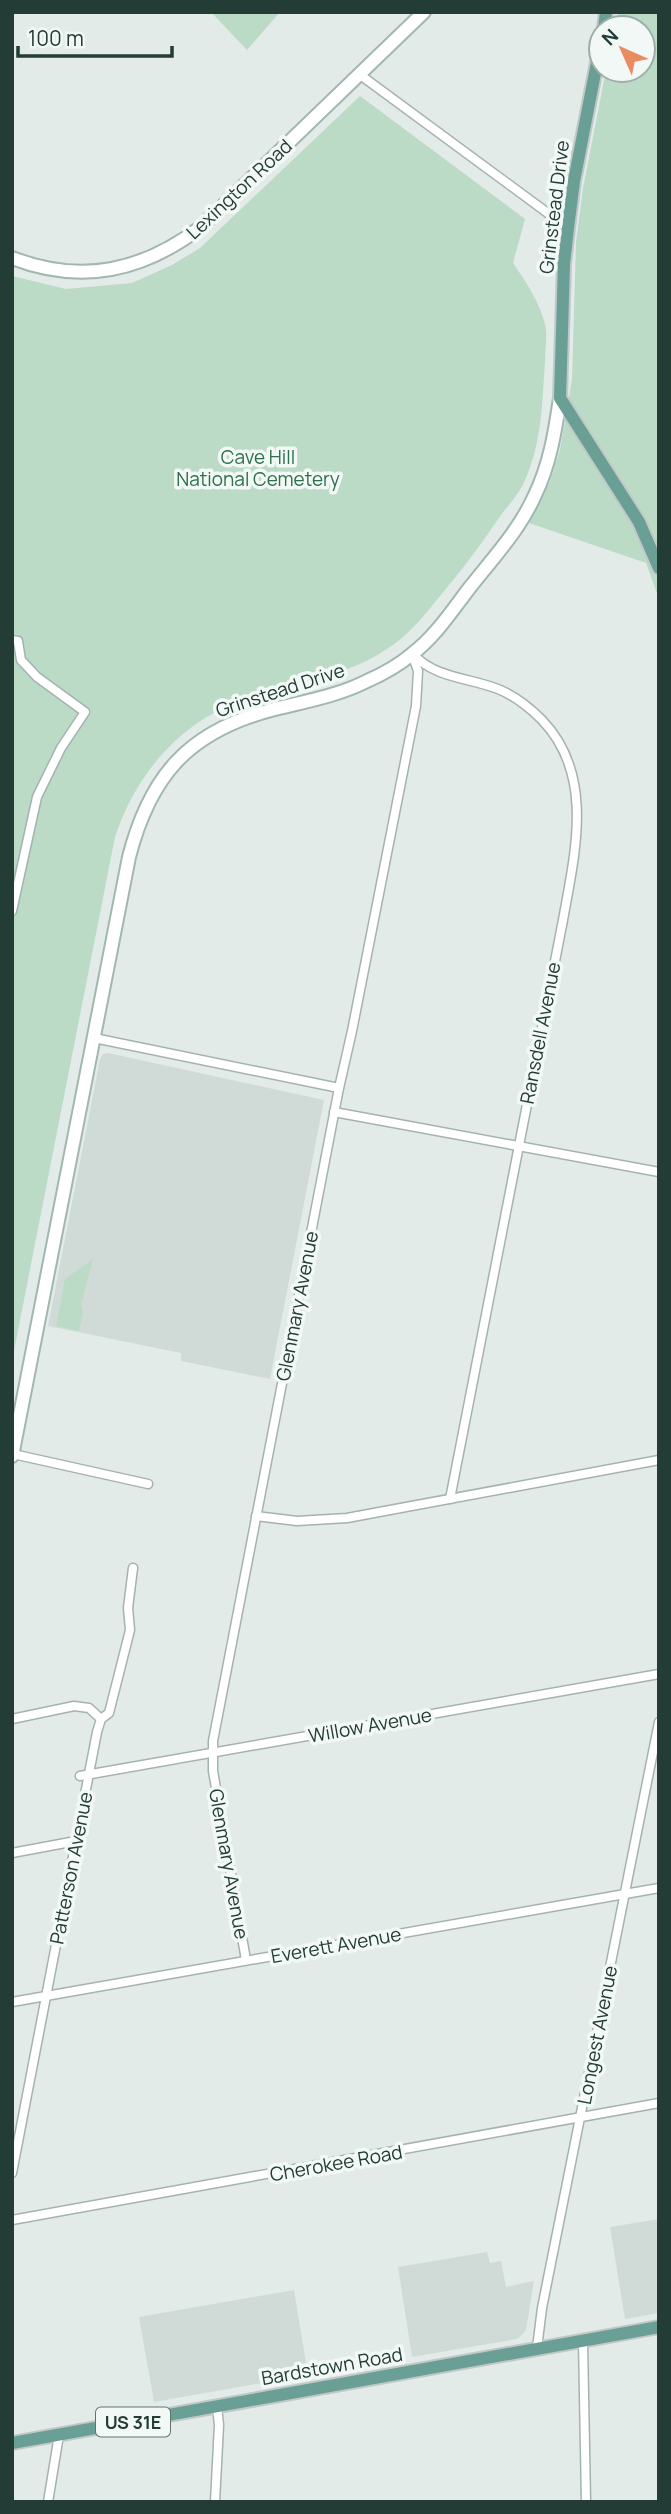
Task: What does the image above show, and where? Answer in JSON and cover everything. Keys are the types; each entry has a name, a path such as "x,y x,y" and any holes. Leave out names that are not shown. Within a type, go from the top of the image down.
{"main road":[{"name":"Lexington Road","path":"12,258 54,270 92,272 128,266 158,256 178,245 201,227 424,12"},
{"name":"Grinstead Drive","path":"12,1455 135,834 147,802 169,769 192,747 232,723 364,683 412,654 448,617 501,549 535,496 551,452 560,398 564,264 574,181 593,84"},
{"path":"560,398 639,522 659,568"},
{"name":"Bardstown Road","path":"12,2443 659,2327"}],"street":[{"path":"359,74 568,228"},
{"path":"12,640 18,641 21,660 37,677 85,712 61,748 37,797 12,911"},
{"name":"Glenmary Avenue","path":"246,1961 213,1771 213,1753 334,1112 416,706 418,671 412,654"},
{"name":"Ransdell Avenue","path":"412,654 430,670 482,683 505,692 526,705 546,724 559,742 573,775 576,803 575,851 450,1499"},
{"path":"94,1038 339,1088"},
{"path":"334,1112 659,1172"},
{"path":"12,1455 148,1484"},
{"path":"256,1516 323,1521 659,1460"},
{"name":"Patterson Avenue","path":"12,2173 76,1841 85,1775 101,1718 109,1713 130,1630 128,1608 133,1568"},
{"name":"Willow Avenue","path":"85,1775 659,1674"},
{"path":"12,1719 74,1706 89,1708 101,1718"},
{"name":"Longest Avenue","path":"537,2348 542,2308 659,1722"},
{"path":"12,1853 76,1841"},
{"name":"Everett Avenue","path":"12,2002 659,1888"},
{"name":"Cherokee Road","path":"12,2221 659,2103"},
{"path":"583,2341 586,2502"},
{"path":"215,2502 217,2407"},
{"path":"48,2502 59,2435"}],"shaded area":[{"path":"103,1054 324,1100 270,1379 181,1361 181,1353 48,1326 100,1059"},
{"path":"659,2219 659,2313 625,2319 610,2227"},
{"path":"487,2252 490,2263 501,2261 506,2287 534,2281 526,2330 517,2339 412,2357 398,2267"},
{"path":"294,2290 308,2375 154,2402 139,2317"}],"green space":[{"path":"211,12 280,12 247,50"},
{"path":"659,12 659,599 646,563 529,523 550,481 560,450 572,379 576,242 583,188 603,84 657,84 657,14 618,14"},
{"name":"Cave Hill National Cemetery","path":"360,96 525,219 513,263 536,300 546,333 542,409 534,455 523,485 515,497 454,579 402,638 377,655 343,671 254,696 207,717 167,749 136,790 115,837 12,1361 12,276 66,289 132,283 172,265 200,248"},
{"path":"93,1259 81,1305 83,1313 79,1331 56,1326 65,1279"}]}
